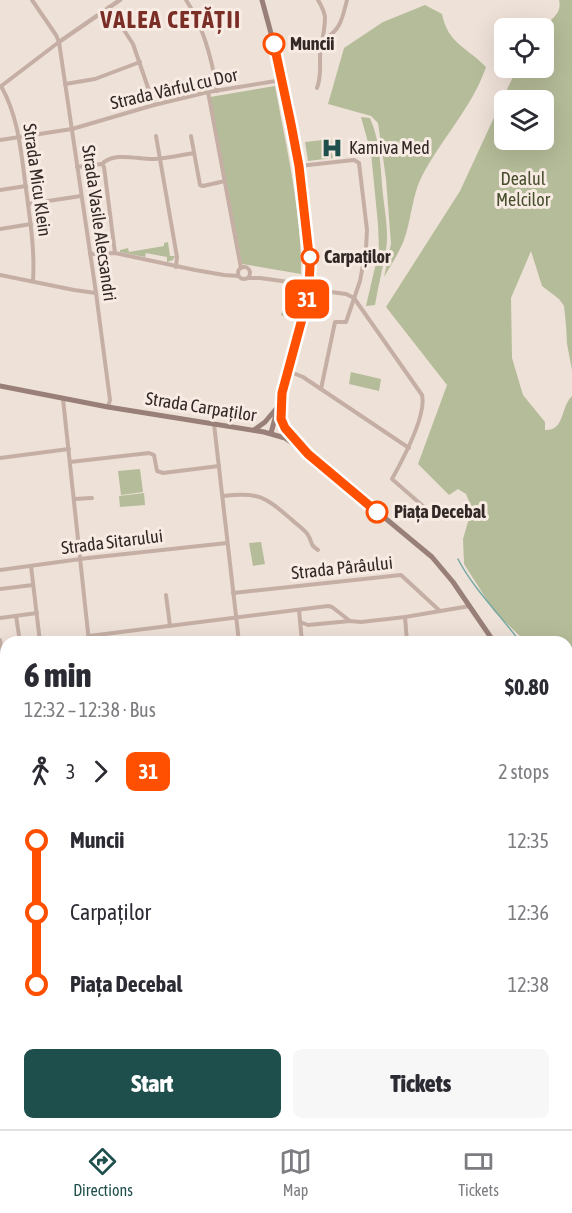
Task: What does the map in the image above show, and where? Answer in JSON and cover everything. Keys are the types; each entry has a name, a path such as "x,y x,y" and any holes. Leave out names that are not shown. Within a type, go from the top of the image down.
{"main road":[{"path":"262,0 282,80 299,166 310,251 309,288 271,433"},
{"name":"Strada Carpaților","path":"0,386 108,407 271,433 285,438 308,454 432,557 453,582 490,636"},
{"path":"282,393 283,425 308,454"},
{"path":"254,430 278,408"}],"street":[{"path":"32,0 59,42"},
{"path":"0,86 120,0"},
{"path":"186,0 201,26 217,91"},
{"path":"317,88 321,79 321,46 325,17 318,0"},
{"path":"323,40 340,26 347,0"},
{"path":"109,7 133,44 154,105"},
{"name":"Strada Vasile Alecsandri","path":"59,42 96,293 110,400 108,407"},
{"path":"65,84 95,79 140,62"},
{"name":"Strada Vârful cu Dor","path":"0,140 72,129 208,92 282,80"},
{"name":"Strada Micu Klein","path":"0,86 13,110 19,136 34,249 33,281"},
{"path":"208,92 242,268"},
{"path":"156,136 177,257 176,267"},
{"path":"191,136 201,185 225,181"},
{"path":"77,167 102,164 105,160 117,158 145,159 194,153"},
{"path":"299,166 354,160 359,163 366,219 367,240 363,267 346,322 335,322 321,389"},
{"path":"102,164 115,253"},
{"path":"0,190 26,186"},
{"path":"28,204 81,196"},
{"path":"0,229 31,224"},
{"path":"90,255 115,253 176,267 238,276 243,279 260,278 296,284 346,294 354,298 422,395 422,407 409,448 392,479 424,507"},
{"path":"242,268 245,267 260,278"},
{"path":"238,276 242,268"},
{"path":"248,278 250,271"},
{"path":"0,275 96,293"},
{"path":"288,370 303,377 409,448"},
{"path":"63,399 88,636 330,606 350,621"},
{"path":"214,424 238,636"},
{"path":"0,458 69,449"},
{"path":"70,462 149,453 154,456 157,471 165,473 219,466"},
{"name":"Strada Pârâului","path":"223,496 254,495 265,499 308,535 309,542 318,550"},
{"path":"74,499 92,498"},
{"name":"Strada Sitarului","path":"0,570 227,543"},
{"path":"31,566 39,636"},
{"name":"Strada Pârâului","path":"233,593 399,575 404,576 440,611"},
{"path":"0,589 33,585"},
{"path":"166,595 170,626"},
{"path":"300,622 308,625 361,622 470,606"},
{"path":"299,610 301,636"},
{"path":"0,618 37,613"},
{"path":"16,616 19,636"},
{"path":"405,617 407,636"}],"green space":[{"name":"Dealul Melcilor","path":"559,0 572,0 572,370 564,306 559,299 542,286 531,251 511,298 512,358 523,395 545,422 545,430 556,427 572,396 572,636 520,636 494,611 464,564 463,539 472,508 466,494 458,489 449,495 418,464 447,385 386,307 460,191 494,118 494,150 554,150 554,90 507,90 512,78 554,78 552,18 560,6"},
{"path":"425,5 442,14 454,39 486,67 465,110 421,178 404,240 384,277 391,244 386,179 378,123 371,116 328,104 344,48 383,22"},
{"path":"275,86 296,204 301,274 242,264 210,97"},
{"path":"361,117 370,118 376,137 387,229 386,250 375,305 366,306 379,250 371,153"},
{"path":"331,139 332,146 330,147 333,158 308,161 305,142"},
{"path":"168,242 170,256 175,256 173,260 167,262 167,257 146,253 145,257 120,252 128,248 129,252 164,246 164,243"},
{"path":"288,293 298,295 293,320 281,315"},
{"path":"351,372 381,379 379,391 349,384"},
{"path":"140,469 143,492 121,495 118,471"},
{"path":"144,493 145,505 120,507 119,496"},
{"path":"261,542 265,564 253,566 249,543"}],"waterway":[{"path":"458,559 479,592 515,636"}],"bus line":[{"name":"31","path":"274,44 299,166 310,251 309,288 282,393 281,419 285,428 308,454 377,512"}],"place":[{"name":"Muncii","path":"274,44"},
{"name":"Kamiva Med","path":"332,148"},
{"name":"Carpaților","path":"310,257"},
{"name":"Piața Decebal","path":"377,512"}],"district":[{"name":"VALEA CETĂȚII","path":"171,20"}]}
